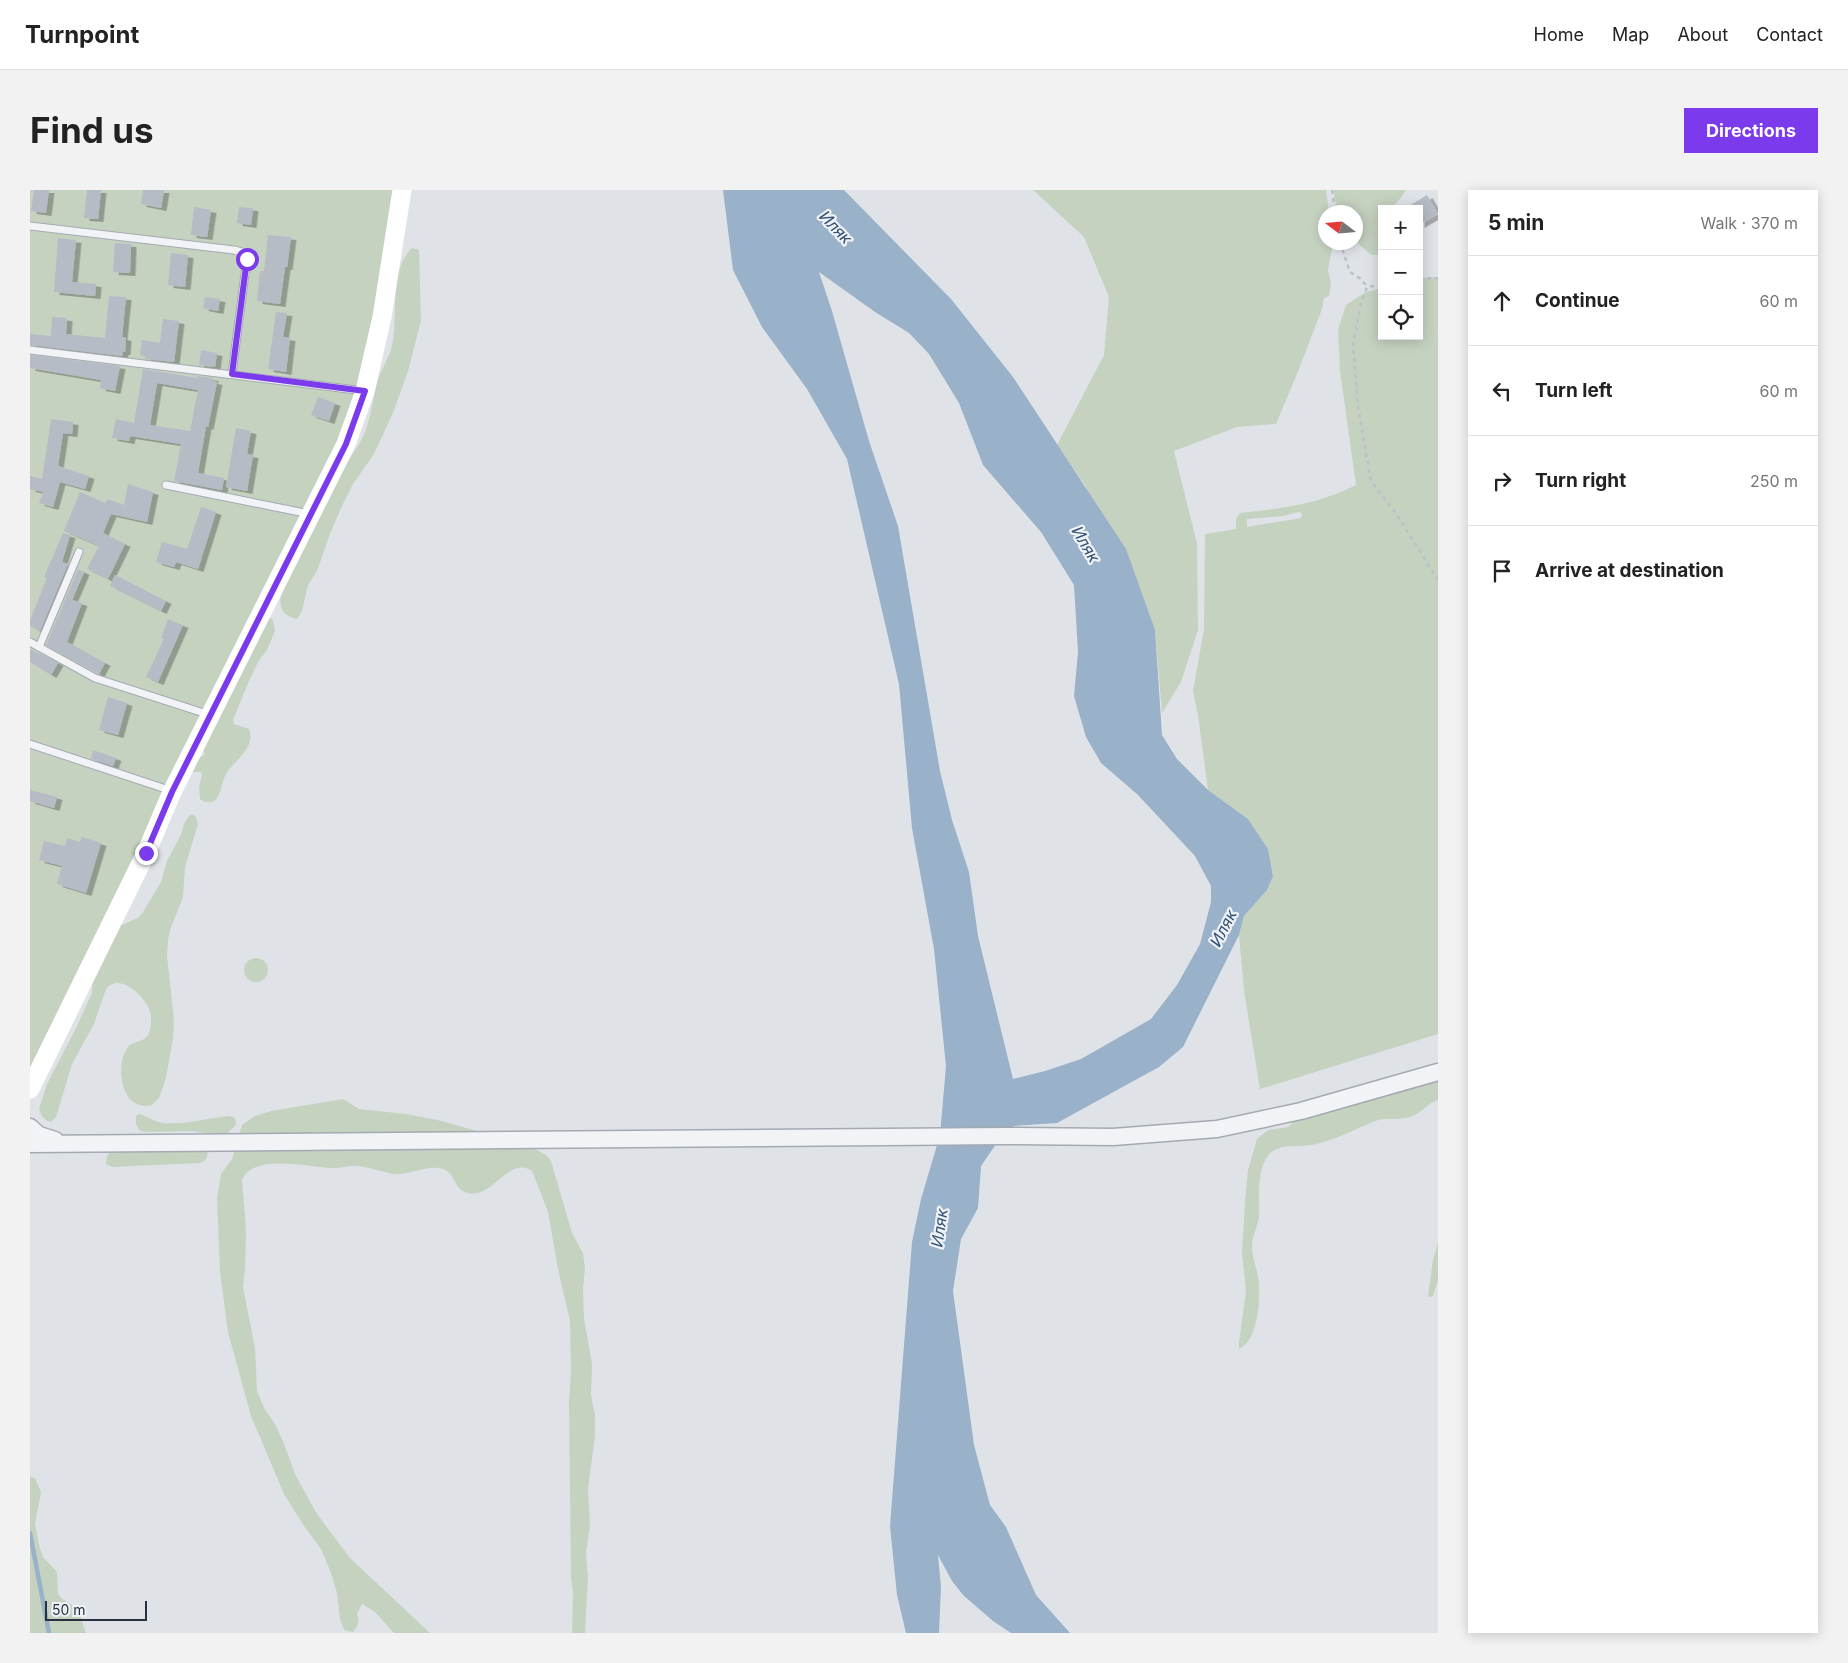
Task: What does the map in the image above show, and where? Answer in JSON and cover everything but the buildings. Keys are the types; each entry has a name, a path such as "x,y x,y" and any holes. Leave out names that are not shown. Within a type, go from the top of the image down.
{"main road":[{"path":"30,1089 146,853 172,792 346,444 365,391 382,317 402,190"}],"street":[{"path":"30,1144 832,1137 1112,1137 1217,1129 1301,1111 1438,1072"},
{"path":"30,1127 39,1135 65,1144"}],"lane":[{"path":"30,226 242,252 247,259 232,374"},
{"path":"30,350 365,391"},
{"path":"166,485 311,514"},
{"path":"39,647 79,552"},
{"path":"30,642 95,678 211,715"},
{"path":"30,744 172,792"}],"path":[{"path":"1332,190 1334,205"},
{"path":"1343,250 1350,272 1361,279 1367,287"},
{"path":"1423,279 1438,278"},
{"path":"1367,287 1378,286"},
{"path":"1367,287 1360,307 1353,346 1358,407 1371,481 1395,512 1438,580"}],"green space":[{"path":"30,190 398,190 369,392 30,1089"},
{"path":"1033,190 1326,190 1328,205 1318,205 1318,250 1332,250 1328,270 1331,283 1329,296 1324,298 1322,309 1276,424 1237,427 1174,451 1197,543 1198,630 1181,682 1162,713 1155,630 1085,485 1057,445 1104,355 1109,297 1084,237"},
{"path":"1333,190 1406,190 1393,205 1378,205 1378,254 1372,255 1363,248 1363,205 1336,205"},
{"path":"412,248 419,250 421,321 408,371 393,413 374,454 353,484 341,508 317,571 308,585 302,611 297,619 288,616 283,611 281,607 281,594 344,468 365,432 379,377 391,350 399,270 404,258"},
{"path":"1438,277 1438,1034 1260,1089 1244,991 1239,935 1244,916 1267,890 1273,875 1268,849 1248,819 1208,790 1193,691 1204,629 1205,534 1236,529 1236,518 1240,513 1314,501 1356,485 1340,371 1338,329 1346,305 1366,292 1378,289 1378,340 1423,340 1423,278","holes":["1299,512 1302,514 1301,518 1247,527 1247,519 1283,516"]},
{"path":"269,617 273,620 275,631 267,650 258,662 249,681 233,720 234,724 249,729 250,742 244,753 227,772 217,798 211,802 204,801 200,799 201,772 193,772 191,770 195,760 205,755 202,746"},
{"path":"192,814 196,817 198,824 185,867 183,897 168,940 167,955 174,1021 166,1078 159,1098 152,1105 141,1106 131,1100 124,1089 121,1076 123,1055 129,1046 146,1038 149,1034 151,1017 146,1003 134,990 119,983 112,984 106,989 94,1024 72,1064 56,1117 51,1122 47,1121 39,1109 47,1084 92,993 93,978 119,926 138,918 143,912 161,882 167,861 181,835 184,824"},
{"path":"256,958 264,962 268,970 264,978 256,982 248,978 244,970 248,962"},
{"path":"1438,1070 1438,1100 1413,1116 1375,1121 1336,1138 1319,1143 1277,1149 1267,1157 1261,1173 1259,1216 1252,1246 1259,1284 1258,1310 1254,1330 1245,1345 1239,1349 1246,1291 1242,1253 1245,1202 1248,1170 1257,1139 1268,1130 1288,1127 1301,1115 1376,1094 1385,1097 1394,1094"},
{"path":"343,1099 359,1109 406,1114 442,1121 531,1147 546,1155 551,1161 572,1233 583,1253 585,1269 583,1289 584,1319 592,1364 591,1395 595,1415 595,1436 588,1488 590,1525 586,1553 588,1577 585,1633 572,1633 573,1593 571,1577 569,1402 571,1373 570,1321 548,1212 532,1171 517,1168 510,1171 484,1191 469,1193 464,1192 460,1188 448,1172 438,1168 394,1174 355,1166 327,1168 271,1164 259,1166 249,1171 242,1180 246,1230 243,1287 255,1348 257,1391 264,1408 275,1424 283,1441 295,1474 317,1514 350,1558 430,1633 394,1633 375,1612 362,1604 357,1614 358,1621 355,1630 353,1632 344,1630 340,1619 337,1593 321,1549 284,1494 251,1416 228,1332 220,1272 217,1198 221,1174 232,1159 242,1125 255,1116 271,1111"},
{"path":"138,1114 159,1122 172,1123 230,1116 235,1118 236,1125 228,1133 215,1135 193,1131 144,1132 139,1130 136,1124"},
{"path":"206,1147 207,1157 200,1163 112,1167 106,1164 107,1156 111,1151"},
{"path":"1438,1242 1438,1280 1433,1296 1428,1297 1433,1260"},
{"path":"30,1477 35,1478 41,1492 35,1524 40,1549 43,1557 57,1572 58,1594 78,1609 86,1633 30,1633"}],"water":[{"name":"Иляк","path":"723,190 844,190 951,299 1013,377 1126,549 1155,630 1162,735 1177,759 1208,790 1248,819 1268,849 1273,876 1267,890 1244,916 1239,935 1183,1047 1159,1067 1057,1123 1014,1126 1003,1134 981,1166 978,1208 961,1239 953,1291 974,1445 990,1505 1006,1527 1036,1595 1070,1633 1011,1633 993,1621 963,1595 952,1581 938,1555 941,1587 939,1633 906,1633 897,1595 890,1526 912,1242 921,1199 940,1135 946,1066 934,949 912,828 899,684 847,459 807,389 762,327 733,270","holes":["819,272 875,312 909,333 929,354 959,403 983,465 1041,532 1074,585 1078,652 1074,696 1086,737 1101,763 1138,795 1195,856 1211,886 1211,902 1200,944 1177,985 1151,1019 1081,1059 1013,1079 978,936 969,872 952,820 940,771 898,526 869,441"]}],"waterway":[{"path":"30,1533 49,1633"}],"route":[{"path":"146,853 172,792 326,487 346,444 365,391 232,374 247,259"}]}
